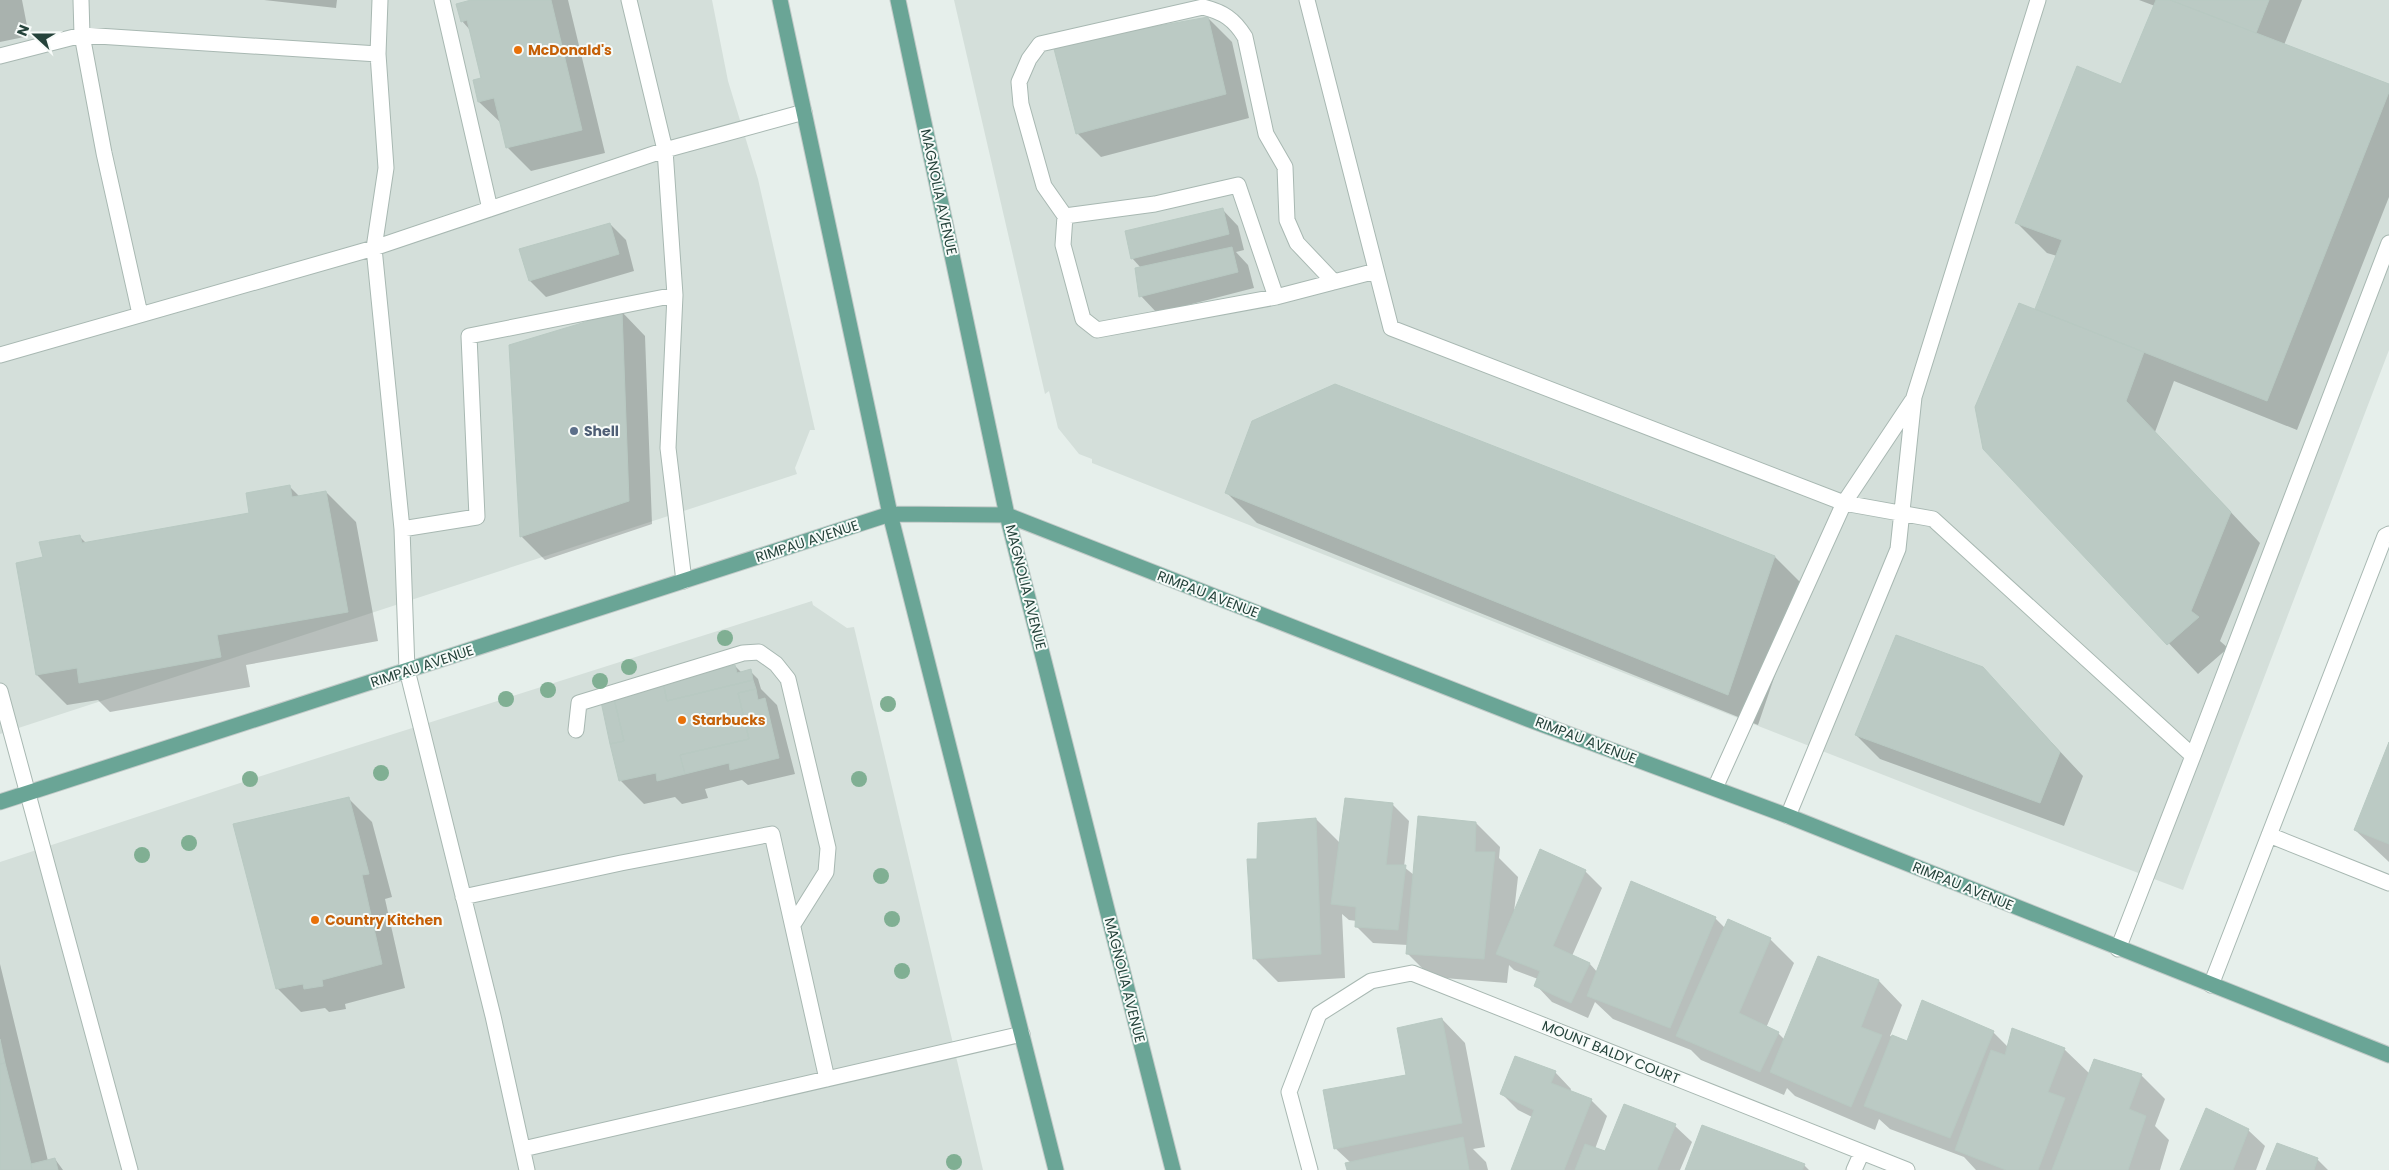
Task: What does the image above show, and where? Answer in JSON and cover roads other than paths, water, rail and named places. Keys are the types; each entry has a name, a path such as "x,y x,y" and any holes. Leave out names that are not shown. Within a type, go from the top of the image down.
{"main road":[{"path":"780,0 890,514 1056,1170"},
{"name":"MAGNOLIA AVENUE","path":"898,0 1007,516 1174,1170"},
{"name":"RIMPAU AVENUE","path":"0,802 890,514 1007,516 1535,721 1788,816 2118,949 2389,1055"}],"street":[{"path":"81,0 82,35 104,153 140,314"},
{"path":"380,0 378,54 386,168 374,248 402,529 407,670 464,897 528,1170"},
{"path":"442,0 490,209"},
{"path":"629,0 665,150 675,295 668,448 684,581"},
{"path":"1307,0 1391,328 1844,503 1933,518 2193,756"},
{"path":"1788,816 1898,549 1914,397 2038,0"},
{"path":"1334,282 1297,243 1287,220 1285,167 1266,134 1245,37 1236,23 1220,11 1203,7 1040,44 1028,59 1019,82 1021,104 1044,186 1065,216 1063,246 1083,319 1097,330 1276,297 1376,272"},
{"path":"0,56 82,35 378,54"},
{"path":"0,355 374,248 665,150 804,112"},
{"path":"1065,216 1155,204 1238,185 1276,297"},
{"path":"2118,949 2389,243"},
{"path":"402,529 477,517 469,336 675,295"},
{"path":"1715,788 1844,503 1914,397"},
{"path":"2211,985 2385,536 2389,534"},
{"path":"576,730 579,703 743,653 759,652 776,664 788,679 828,848 826,872 794,923"},
{"path":"0,691 130,1170"},
{"path":"464,897 621,863 772,834 794,923 827,1079"},
{"path":"2269,835 2389,883"},
{"name":"MOUNT BALDY COURT","path":"1310,1170 1289,1092 1319,1014 1371,981 1412,973 1907,1170"},
{"path":"523,1149 1022,1034"},
{"path":"1854,1170 1862,1152"}],"place":[{"name":"McDonald's","path":"518,50"},
{"name":"Shell","path":"574,431"},
{"name":"Starbucks","path":"682,720"},
{"name":"Country Kitchen","path":"315,920"}]}
